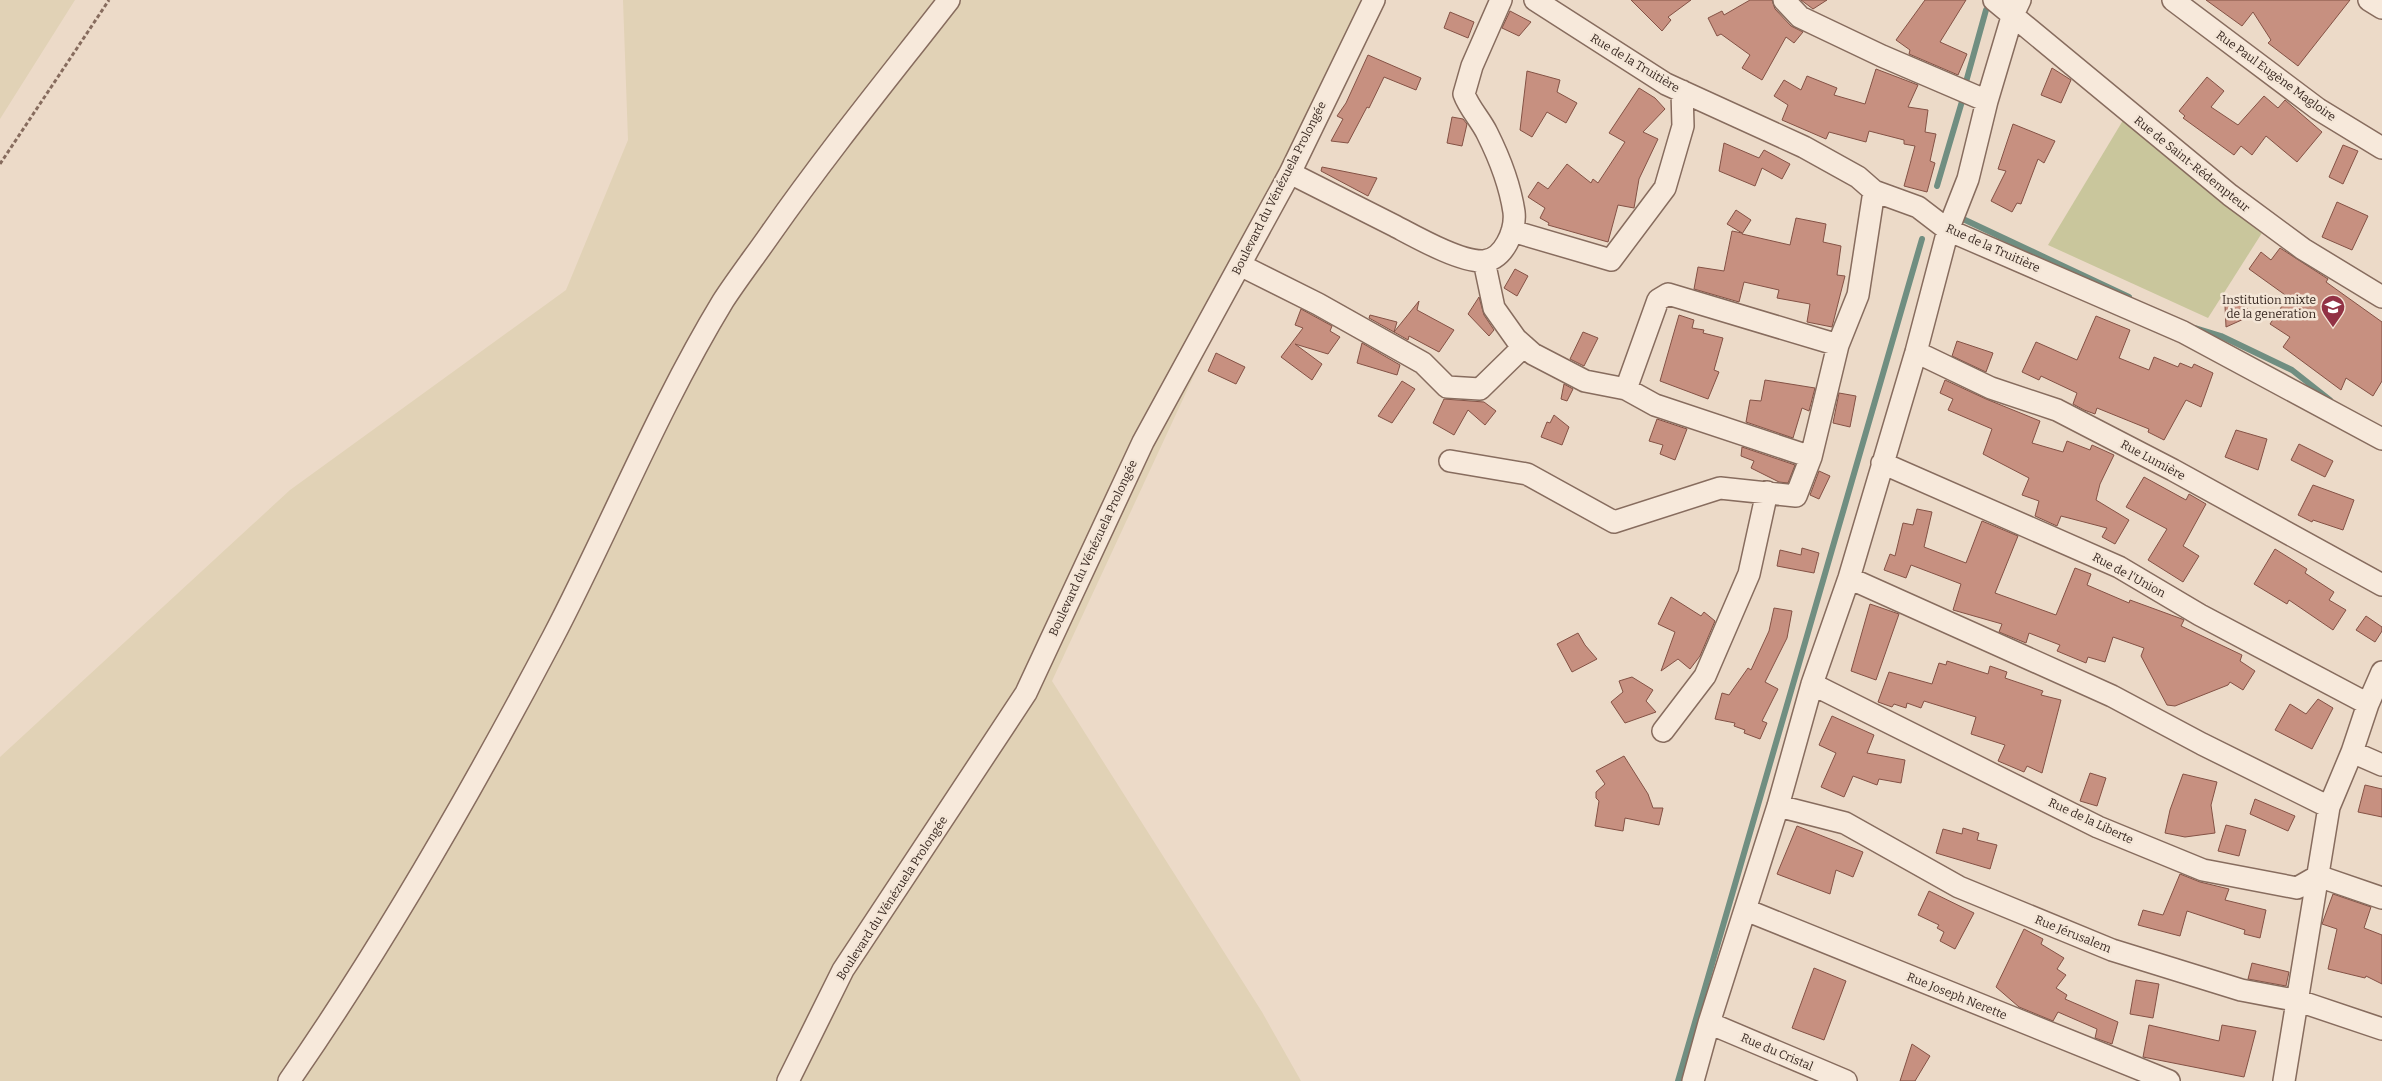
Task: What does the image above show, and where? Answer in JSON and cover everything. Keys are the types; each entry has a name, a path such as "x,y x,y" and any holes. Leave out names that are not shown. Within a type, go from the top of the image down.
{"street":[{"path":"289,1081 362,972 476,778 554,636 631,476 724,300 832,149 949,0"},
{"name":"Boulevard du Vénézuela Prolongée","path":"788,1081 843,970 1026,693 1143,442 1290,173 1374,0"},
{"path":"1290,173 1444,251 1484,261 1496,256 1505,246 1512,231 1514,213 1502,168 1487,132 1464,94 1472,66 1500,0"},
{"name":"Rue de la Truitière","path":"1535,0 1666,84 1804,147 1858,177 1874,191 1918,206 1948,230 2183,332 2382,439"},
{"path":"1784,0 1800,17 1882,56 1987,101"},
{"name":"Rue de Saint-Rédempteur","path":"1994,0 2016,8 2230,195 2303,249 2382,297"},
{"name":"Rue Paul Eugène Magloire","path":"2173,0 2318,109 2382,148"},
{"path":"2369,0 2382,8"},
{"path":"1693,1081 1709,1023 1778,806 1812,684 1849,578 1916,352 1948,230 1968,179 1987,101 2016,8"},
{"path":"1512,231 1611,260 1665,188 1683,126 1682,91"},
{"path":"1450,461 1527,474 1614,522 1720,488 1796,496 1811,458 1838,345 1858,295 1874,191"},
{"path":"1484,261 1494,308 1516,339 1533,354 1586,381 1626,389 1655,405 1811,458"},
{"path":"1240,265 1318,304 1423,363 1446,387 1480,389 1524,346"},
{"path":"1626,389 1658,300 1668,294 1838,345"},
{"name":"Rue Lumière","path":"1916,352 1991,388 2057,410 2172,470 2382,585"},
{"name":"Rue de l'Union","path":"1882,462 2118,567 2200,615 2368,704"},
{"path":"1663,731 1705,676 1749,574 1767,492"},
{"path":"1849,578 2112,696 2202,744 2329,807"},
{"path":"2284,1081 2299,1001 2329,807 2382,672"},
{"name":"Rue de la Liberte","path":"1812,684 2098,826 2203,870 2297,888 2318,876"},
{"path":"2352,752 2382,766"},
{"name":"Rue Jérusalem","path":"1778,806 1845,824 1959,887 2112,950 2241,990 2299,1001 2382,1029"},
{"path":"2318,876 2382,898"},
{"name":"Rue Joseph Nerette","path":"1746,910 2169,1081"},
{"name":"Rue du Cristal","path":"1709,1023 1846,1081"}],"path":[{"path":"0,164 109,0"}],"shaded area":[{"path":"0,0 75,0 0,119"},
{"path":"623,0 1381,0 1217,326 1052,681 1262,1012 1301,1081 0,1081 0,757 290,490 566,290 628,140"},
{"path":"2128,112 2267,225 2208,318 2048,245"}],"building":[{"path":"1631,0 1691,0 1668,17 1671,20 1662,31"},
{"path":"1750,0 1772,0 1775,9 1791,26 1803,32 1794,43 1786,37 1762,80 1742,68 1750,55 1721,34 1717,36 1708,18 1722,11 1724,15"},
{"path":"1801,0 1827,0 1813,9"},
{"path":"1925,0 1966,0 1940,42 1967,54 1958,75 1909,54 1910,50 1896,40"},
{"path":"2206,0 2350,0 2298,66 2268,43 2271,40 2253,12 2242,26"},
{"path":"1510,11 1531,22 1519,36 1502,28"},
{"path":"1450,12 1474,22 1468,38 1444,28"},
{"path":"1368,55 1421,78 1416,90 1384,77 1369,108 1367,107 1348,143 1331,141 1343,119 1337,116 1346,103"},
{"path":"2052,68 2071,80 2061,103 2041,95"},
{"path":"1876,69 1918,85 1908,107 1928,110 1925,132 1936,134 1930,161 1935,163 1927,192 1904,186 1915,146 1904,144 1904,140 1869,131 1866,142 1829,132 1826,139 1782,120 1788,105 1774,96 1784,80 1801,90 1807,76 1837,88 1834,95 1865,104"},
{"path":"1527,71 1560,80 1557,92 1577,103 1566,123 1547,112 1532,137 1520,130"},
{"path":"2207,77 2224,91 2211,107 2238,125 2264,96 2278,108 2285,100 2322,132 2297,162 2266,136 2252,155 2241,146 2234,155 2183,118 2185,116 2179,111"},
{"path":"1639,88 1655,98 1665,109 1643,132 1658,139 1639,179 1634,208 1618,205 1608,242 1548,225 1549,223 1540,218 1545,208 1528,197 1538,182 1548,189 1567,164 1591,183 1593,179 1598,183 1625,142 1609,133"},
{"path":"1452,117 1463,119 1467,124 1462,146 1447,143"},
{"path":"2013,124 2055,141 2044,163 2038,159 2021,204 2017,203 2012,212 1991,201 2006,171 1998,169"},
{"path":"1724,143 1759,158 1764,150 1790,164 1782,179 1762,168 1755,186 1719,171"},
{"path":"2343,145 2358,151 2343,184 2329,177"},
{"path":"1322,167 1377,178 1368,196 1321,171"},
{"path":"2337,202 2368,216 2352,250 2322,237"},
{"path":"1736,210 1751,220 1742,234 1790,245 1796,218 1826,224 1823,242 1841,246 1837,275 1845,276 1832,327 1807,322 1810,304 1777,298 1779,290 1744,282 1739,302 1694,289 1698,267 1724,271 1732,231 1742,233 1727,224"},
{"path":"2280,248 2328,279 2326,282 2382,322 2382,381 2373,396 2346,378 2341,390 2283,347 2290,337 2270,324 2288,297 2249,269 2261,252 2271,260"},
{"path":"1515,269 1528,276 1517,296 1504,288"},
{"path":"1479,297 1484,315 1494,330 1489,336 1468,314"},
{"path":"2231,298 2255,314 2226,327 2225,306"},
{"path":"1419,301 1417,310 1454,330 1439,352 1409,336 1408,340 1394,332"},
{"path":"1301,309 1332,326 1330,331 1340,337 1328,354 1295,344 1322,364 1312,380 1281,357 1303,328 1295,325"},
{"path":"1370,315 1397,322 1394,332 1369,318"},
{"path":"1679,315 1694,320 1692,328 1704,330 1703,333 1723,338 1714,370 1719,372 1708,399 1660,381"},
{"path":"2096,316 2130,330 2119,358 2149,370 2154,357 2178,367 2180,363 2192,368 2194,364 2213,373 2201,407 2186,400 2164,440 2148,432 2149,429 2097,408 2095,414 2084,410 2073,404 2077,393 2041,376 2039,380 2022,372 2036,342 2077,360"},
{"path":"1583,332 1598,338 1584,366 1570,359"},
{"path":"1957,341 1993,353 1986,372 1952,356"},
{"path":"1362,343 1400,365 1397,375 1357,363"},
{"path":"1216,353 1245,367 1236,384 1208,371"},
{"path":"1765,380 1815,388 1809,411 1802,408 1793,438 1746,422 1750,400 1761,401"},
{"path":"1945,380 2040,421 2032,443 2063,452 2067,441 2090,450 2092,445 2114,455 2100,484 2096,500 2129,520 2115,544 2102,537 2107,528 2061,516 2057,526 2035,516 2039,501 2022,495 2029,478 1983,454 1992,429 1948,410 1953,399 1940,393"},
{"path":"1402,381 1415,389 1392,423 1378,416"},
{"path":"1564,384 1573,389 1567,401 1561,399"},
{"path":"1839,393 1856,396 1850,427 1833,423"},
{"path":"1444,399 1484,402 1496,411 1485,425 1468,410 1454,435 1433,423"},
{"path":"1554,415 1569,427 1562,445 1541,437 1547,422 1550,423"},
{"path":"1657,419 1687,429 1675,460 1660,454 1663,445 1649,441"},
{"path":"2236,430 2267,439 2258,470 2225,457"},
{"path":"2299,444 2333,461 2325,477 2291,460"},
{"path":"1742,447 1795,465 1788,483 1779,482 1751,468 1754,461 1741,456"},
{"path":"1819,471 1830,476 1819,499 1810,495"},
{"path":"2144,477 2186,500 2189,494 2206,504 2183,546 2199,556 2183,582 2148,560 2167,529 2126,507"},
{"path":"2313,485 2354,500 2343,530 2313,520 2312,522 2298,515"},
{"path":"1917,509 1932,512 1924,547 1966,563 1982,521 2018,536 1995,593 2056,615 2075,568 2091,574 2087,585 2129,603 2130,600 2184,620 2181,626 2242,655 2240,661 2255,671 2243,690 2230,682 2228,685 2175,706 2167,705 2141,656 2144,648 2113,637 2105,662 2088,657 2086,663 2057,651 2060,645 2029,633 2026,643 1999,632 2002,624 1953,610 1961,584 1911,565 1906,578 1884,570 1890,554 1895,556 1903,523 1913,525"},
{"path":"1802,548 1819,553 1814,573 1777,566 1780,550 1801,555"},
{"path":"2275,549 2307,569 2305,573 2334,592 2329,600 2346,610 2333,630 2289,600 2287,604 2254,584"},
{"path":"1671,597 1701,616 1704,612 1715,621 1700,656 1690,669 1678,659 1661,671 1675,632 1658,624"},
{"path":"1870,604 1899,614 1876,680 1851,671"},
{"path":"1774,608 1792,611 1787,638 1765,682 1778,689 1762,721 1767,723 1760,739 1744,733 1745,730 1734,726 1735,723 1715,719 1722,693 1729,695 1748,668 1751,670 1769,631"},
{"path":"2366,616 2382,627 2382,631 2375,642 2356,630"},
{"path":"1578,633 1597,659 1572,672 1557,644"},
{"path":"1947,661 1988,674 1990,666 2007,672 2005,678 2043,691 2041,695 2061,700 2042,773 2027,766 2024,772 1998,761 2005,745 1971,734 1976,717 1924,701 1921,708 1907,703 1906,708 1894,704 1892,707 1878,702 1889,672 1932,684 1939,663 1946,665"},
{"path":"1632,677 1653,690 1646,701 1656,712 1625,723 1611,702 1623,692 1619,681"},
{"path":"2318,699 2333,708 2312,749 2275,730 2290,704 2306,714"},
{"path":"1832,716 1874,735 1867,753 1905,760 1901,783 1879,779 1877,785 1853,776 1844,797 1821,787 1836,753 1819,745"},
{"path":"1624,756 1648,794 1653,808 1663,808 1659,825 1625,818 1623,831 1595,826 1599,801 1596,798 1596,792 1605,784 1596,771"},
{"path":"2090,773 2106,778 2097,806 2080,801"},
{"path":"2183,774 2217,782 2211,805 2215,833 2185,837 2165,833 2170,810"},
{"path":"2365,785 2382,789 2382,817 2358,812"},
{"path":"2255,799 2295,816 2288,831 2250,814"},
{"path":"2226,825 2246,830 2239,856 2218,851"},
{"path":"1797,826 1863,852 1853,877 1836,870 1830,894 1777,874"},
{"path":"1963,828 1979,833 1977,840 1997,845 1990,869 1936,853 1943,829 1962,834"},
{"path":"2180,874 2200,882 2229,889 2225,900 2266,910 2260,938 2244,934 2245,930 2187,911 2180,936 2138,925 2143,910 2163,915"},
{"path":"1929,891 1974,913 1955,949 1940,941 1944,932 1937,928 1939,925 1918,915"},
{"path":"2333,894 2371,907 2364,928 2382,935 2382,984 2366,976 2365,978 2328,969 2337,929 2322,924"},
{"path":"2024,929 2043,939 2041,944 2064,958 2057,969 2066,975 2056,988 2067,995 2065,999 2118,1022 2112,1044 2095,1038 2097,1029 2058,1012 2053,1021 2019,1007 1996,987"},
{"path":"2252,963 2289,972 2286,986 2248,979"},
{"path":"1814,968 1846,981 1824,1040 1792,1028"},
{"path":"2136,980 2159,984 2153,1018 2130,1014"},
{"path":"2149,1025 2219,1041 2222,1025 2256,1031 2244,1077 2143,1057"},
{"path":"1912,1044 1930,1056 1915,1081 1900,1081"}],"waterway":[{"path":"1966,82 1986,10"},
{"path":"1937,186 1963,98"},
{"path":"1963,219 2129,297"},
{"path":"1678,1081 1922,239"},
{"path":"2195,328 2221,336 2292,370 2330,400"}],"place":[{"name":"Institution mixte de la generation","path":"2333,328"}]}
